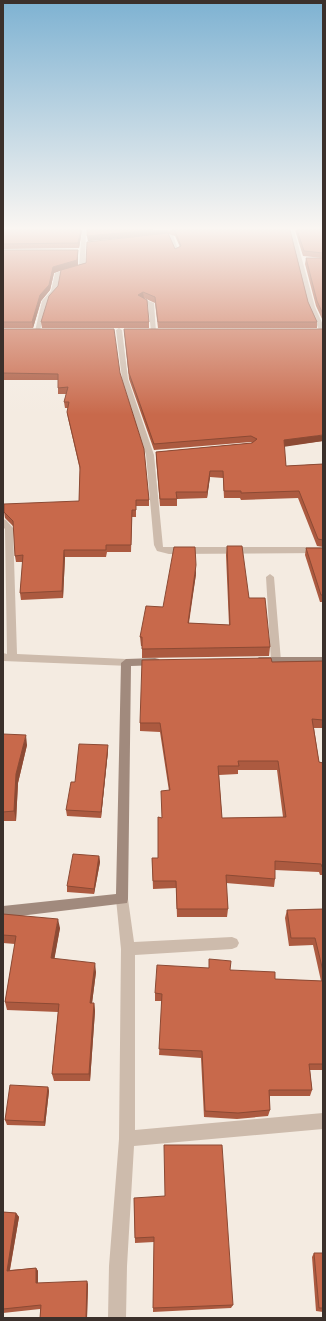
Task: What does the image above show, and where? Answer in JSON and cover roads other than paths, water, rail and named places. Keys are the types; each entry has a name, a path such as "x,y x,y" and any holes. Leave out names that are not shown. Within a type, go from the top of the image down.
{"street":[{"path":"44,330 34,331 45,301 53,292"},
{"path":"308,292 312,307 323,331 315,331"},
{"path":"143,301 151,303 154,331"},
{"path":"119,330 125,379 154,455 158,545 162,550 323,550"},
{"path":"147,330 162,331"},
{"path":"3,522 9,528 8,657 126,663 165,662"},
{"path":"270,577 276,661"},
{"path":"244,661 323,661"},
{"path":"117,1318 118,1266 127,1139 128,949 122,900 126,663"},
{"path":"3,912 122,900"},
{"path":"128,949 232,943"},
{"path":"127,1139 323,1121"}]}
